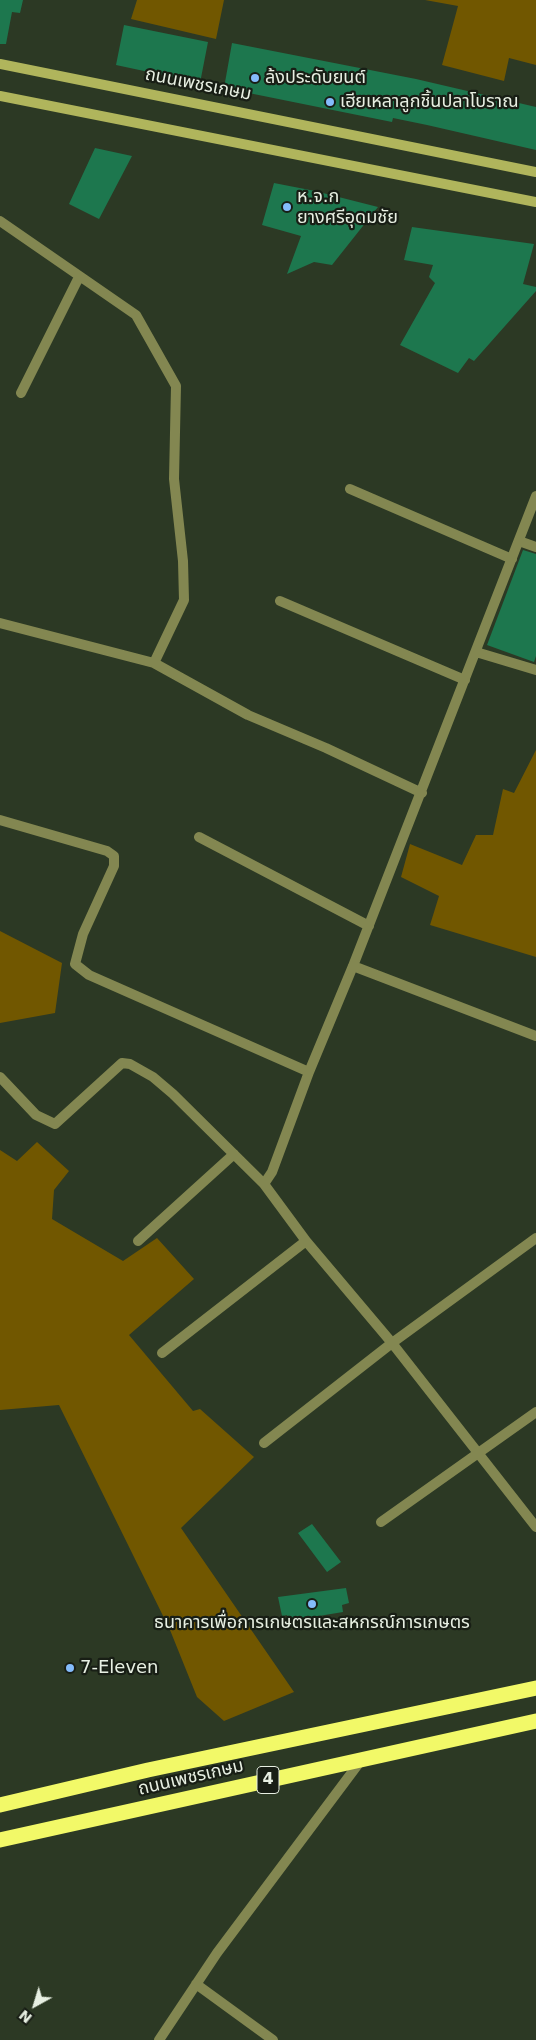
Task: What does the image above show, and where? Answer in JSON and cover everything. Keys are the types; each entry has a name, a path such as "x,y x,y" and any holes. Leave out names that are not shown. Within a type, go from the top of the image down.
{"highway":[{"name":"ถนนเพชรเกษม","path":"0,1805 148,1770 536,1688"},
{"name":"ถนนเพชรเกษม","path":"0,1840 536,1721"}],"main road":[{"name":"ถนนเพชรเกษม","path":"0,64 536,172"},
{"path":"0,96 536,202"}],"street":[{"path":"0,221 136,315 176,386 174,479 183,561 184,600 154,663"},
{"path":"21,393 79,277"},
{"path":"350,489 512,559"},
{"path":"264,1184 272,1172 422,793 536,496"},
{"path":"519,541 536,548"},
{"path":"280,601 465,680"},
{"path":"0,623 154,663 248,715 326,748 422,793"},
{"path":"476,652 536,670"},
{"path":"0,820 107,851 114,856 114,866 83,934 76,964 82,970 89,975 310,1072"},
{"path":"199,837 369,926"},
{"path":"353,966 471,1009 536,1036"},
{"path":"0,1077 36,1116 55,1124 122,1063 130,1064 153,1077 264,1184 306,1241 480,1453 536,1527"},
{"path":"138,1241 234,1154"},
{"path":"264,1443 392,1344 536,1238"},
{"path":"162,1354 306,1241"},
{"path":"381,1522 536,1412"},
{"path":"159,2040 217,1952 362,1759"},
{"path":"196,1984 273,2040"}],"shaded area":[{"path":"137,0 224,0 216,39 131,19"},
{"path":"425,0 536,0 536,65 509,58 504,81 442,65 458,6"},
{"path":"536,750 536,957 430,925 439,896 401,877 410,844 462,865 476,835 493,835 503,789 514,793"},
{"path":"0,931 62,963 55,1013 0,1023"},
{"path":"37,1142 69,1171 54,1190 52,1219 123,1261 157,1238 194,1279 129,1335 193,1411 200,1409 254,1457 181,1528 294,1692 224,1721 197,1697 170,1630 59,1405 0,1410 0,1150 17,1161"}],"building":[{"path":"0,0 23,0 20,13 12,12 6,44 0,44"},
{"path":"124,25 208,42 200,83 116,65"},
{"path":"232,43 416,79 536,107 536,150 393,118 392,122 224,88"},
{"path":"95,148 132,156 99,219 69,204"},
{"path":"274,183 378,207 332,265 314,262 287,274 301,236 262,225"},
{"path":"412,227 534,244 523,284 536,287 536,291 474,361 469,358 458,373 400,345 435,283 429,277 433,265 404,260"},
{"path":"523,550 536,554 536,656 534,662 487,645"},
{"path":"312,1524 341,1562 327,1572 298,1533"},
{"name":"ธนาคารเพื่อการเกษตรและสหกรณ์การเกษตร","path":"346,1588 349,1603 342,1605 343,1612 289,1621 287,1615 282,1616 278,1597"}],"place":[{"name":"ล้งประดับยนต์","path":"255,78"},
{"name":"เฮียเหลาลูกชิ้นปลาโบราณ","path":"330,102"},
{"name":"ห.จ.ก ยางศรีอุดมชัย","path":"287,207"},
{"name":"ธนาคารเพื่อการเกษตรและสหกรณ์การเกษตร","path":"312,1604"},
{"name":"7-Eleven","path":"70,1668"}]}
